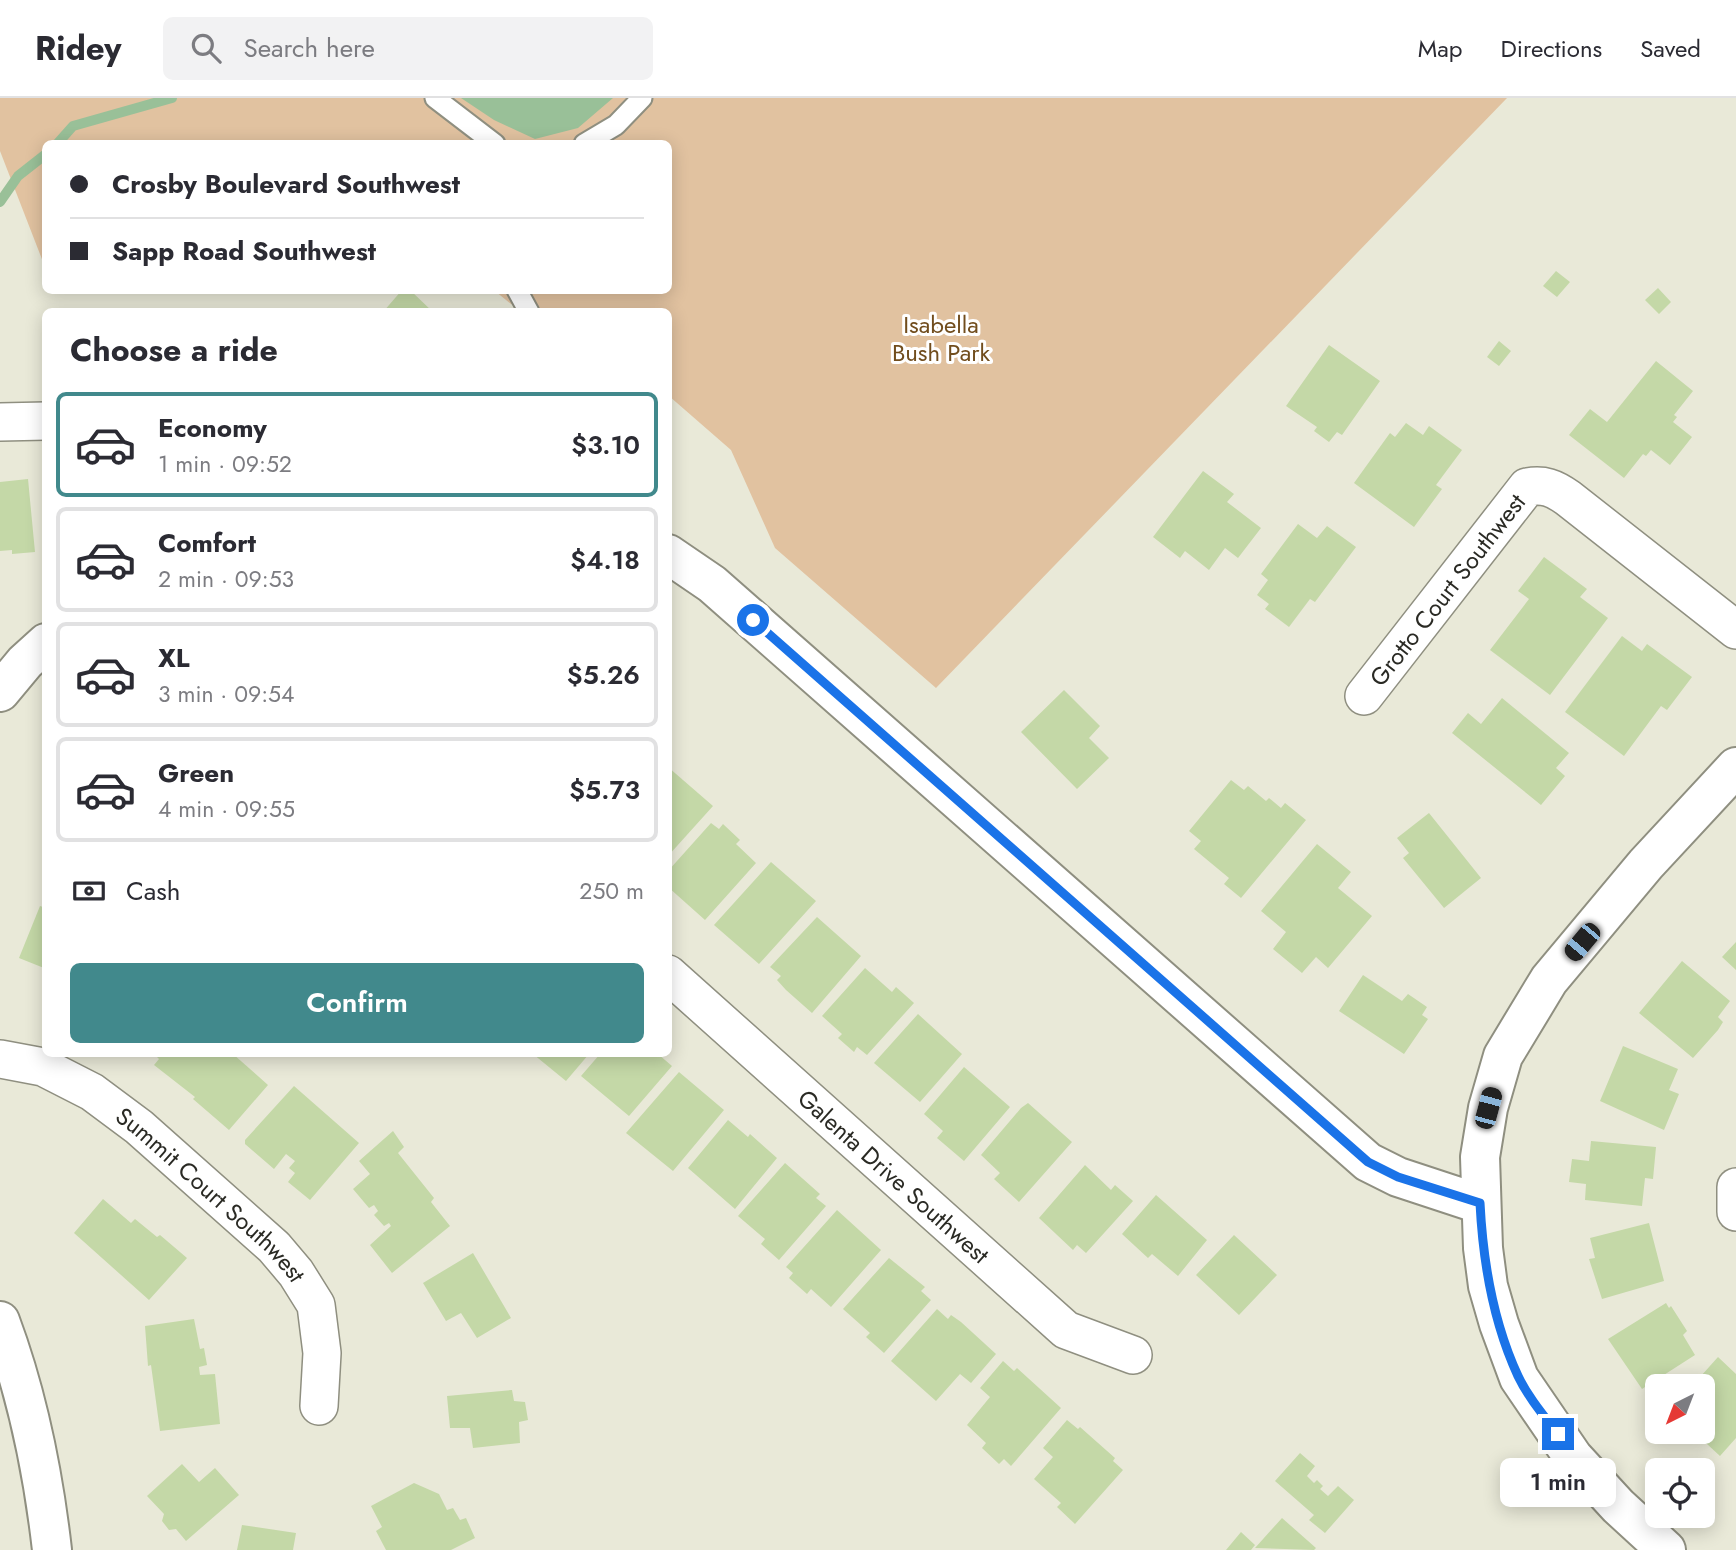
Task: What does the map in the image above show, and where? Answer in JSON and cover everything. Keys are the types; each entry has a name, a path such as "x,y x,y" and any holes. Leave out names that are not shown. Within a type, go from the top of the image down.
{"street":[{"path":"0,422 42,421"},
{"name":"Grotto Court Southwest","path":"1364,696 1527,487 1541,485 1568,498 1736,630"},
{"path":"672,557 712,584 1368,1162 1398,1177 1480,1203"},
{"path":"0,692 42,647"},
{"path":"1666,1550 1618,1506 1573,1457 1519,1378 1499,1324 1489,1286 1483,1248 1480,1157 1488,1108 1503,1056 1549,980 1646,864 1736,767"},
{"name":"Galenta Drive Southwest","path":"672,978 1066,1330 1133,1354"},
{"name":"Summit Court Southwest","path":"0,1059 43,1067 92,1093 139,1127 274,1247 296,1273 316,1305 322,1353 319,1406"},
{"path":"1736,1187 1736,1212"},
{"path":"0,1321 13,1354 32,1421 45,1490 52,1550"}],"lane":[{"path":"436,98 490,140"},
{"path":"591,140 616,125 642,98"}],"green space":[{"name":"Isabella Bush Park","path":"0,98 1507,98 936,688 775,548 731,450 672,399 672,308 520,308 499,294 672,294 672,140 42,140 42,259 0,151"}],"shaded area":[{"path":"461,98 613,98 578,128 535,139 494,120"}],"building":[{"path":"1556,271 1570,282 1557,297 1543,286"},
{"path":"1658,288 1671,302 1659,314 1645,300"},
{"path":"399,294 414,294 429,308 386,308"},
{"path":"1499,341 1511,351 1499,366 1487,357"},
{"path":"1329,345 1380,381 1342,435 1337,432 1329,442 1314,431 1317,427 1286,406"},
{"path":"1656,361 1693,391 1674,415 1677,417 1673,422 1692,437 1670,465 1651,450 1646,456 1643,454 1624,478 1569,435 1590,409 1607,422"},
{"path":"1406,423 1423,435 1429,426 1462,450 1436,485 1442,489 1414,527 1354,483 1390,433 1395,437"},
{"path":"1203,471 1234,494 1227,502 1261,528 1238,558 1225,548 1209,570 1185,551 1180,558 1153,537"},
{"path":"28,479 35,552 12,554 12,550 0,551 0,482"},
{"path":"1298,524 1317,538 1327,526 1356,547 1315,602 1310,599 1289,627 1265,609 1269,604 1257,595 1268,580 1261,574"},
{"path":"1544,557 1587,589 1580,597 1608,618 1550,695 1490,650 1529,599 1518,591"},
{"path":"1622,636 1642,651 1647,644 1692,677 1667,710 1661,706 1624,756 1565,712"},
{"path":"1064,690 1100,726 1089,738 1109,758 1077,789 1021,732"},
{"path":"1502,698 1569,753 1556,768 1565,776 1541,805 1452,733 1468,713 1481,724"},
{"path":"672,770 713,806 672,852"},
{"path":"1231,780 1244,790 1248,786 1266,801 1269,798 1281,808 1285,803 1306,820 1241,898 1224,884 1229,878 1194,849 1201,841 1189,831"},
{"path":"1429,813 1481,878 1444,908 1403,858 1409,853 1397,838"},
{"path":"711,823 719,829 723,824 740,840 736,844 756,863 705,920 672,891 672,867"},
{"path":"1317,844 1351,872 1338,888 1372,916 1328,968 1316,957 1302,973 1273,949 1286,932 1261,911"},
{"path":"771,862 816,901 759,964 714,925"},
{"path":"40,906 42,907 42,967 19,958"},
{"path":"817,917 861,956 812,1013 786,990 777,980 781,976 770,967"},
{"path":"1736,942 1736,970 1722,957"},
{"path":"1682,961 1730,1001 1718,1017 1723,1022 1718,1030 1693,1058 1639,1013"},
{"path":"865,968 892,992 896,987 914,1003 867,1055 857,1047 854,1052 838,1038 842,1034 822,1016"},
{"path":"1363,975 1402,1001 1408,994 1427,1007 1422,1015 1428,1019 1404,1054 1339,1011"},
{"path":"918,1014 962,1054 920,1102 874,1063"},
{"path":"1623,1046 1678,1069 1669,1090 1679,1094 1664,1130 1600,1101"},
{"path":"157,1057 236,1057 268,1085 229,1130 193,1099 195,1097 154,1065 159,1059"},
{"path":"537,1057 586,1057 566,1081"},
{"path":"597,1057 662,1057 672,1066 629,1116 581,1076"},
{"path":"964,1067 1010,1107 964,1161 937,1138 943,1131 924,1114"},
{"path":"679,1072 724,1110 673,1171 626,1133"},
{"path":"294,1086 359,1143 310,1200 288,1182 295,1173 289,1168 295,1161 286,1154 274,1169 245,1144 245,1140"},
{"path":"1028,1103 1072,1142 1019,1202 994,1179 1000,1173 981,1155"},
{"path":"728,1120 748,1137 750,1134 777,1158 735,1209 688,1168"},
{"path":"393,1131 404,1147 398,1153 434,1198 431,1202 450,1226 392,1273 370,1245 391,1226 389,1223 384,1226 374,1215 378,1211 374,1205 369,1208 353,1189 370,1174 359,1161"},
{"path":"1591,1141 1656,1147 1653,1179 1645,1178 1642,1206 1585,1200 1586,1184 1569,1182 1572,1159 1589,1161"},
{"path":"785,1163 820,1194 816,1198 826,1206 779,1260 761,1244 765,1239 738,1216"},
{"path":"1085,1165 1111,1190 1115,1185 1133,1201 1086,1253 1077,1245 1073,1250 1039,1218"},
{"path":"1156,1195 1207,1240 1178,1276 1152,1254 1148,1258 1122,1234"},
{"path":"103,1199 131,1223 135,1219 157,1237 160,1235 187,1258 149,1300 74,1233"},
{"path":"837,1210 881,1250 831,1307 811,1289 807,1294 789,1278 793,1273 786,1267"},
{"path":"1649,1223 1664,1281 1602,1299 1589,1259 1595,1258 1590,1238"},
{"path":"1234,1235 1277,1275 1239,1315 1196,1275"},
{"path":"473,1253 511,1318 477,1338 461,1313 446,1321 423,1283"},
{"path":"889,1258 925,1287 921,1291 931,1300 884,1353 866,1337 870,1333 843,1309"},
{"path":"1666,1303 1669,1308 1671,1306 1687,1331 1683,1335 1695,1355 1665,1374 1645,1374 1645,1387 1642,1389 1608,1339"},
{"path":"937,1309 948,1319 951,1315 961,1322 996,1354 971,1383 960,1374 936,1401 891,1361"},
{"path":"194,1319 200,1349 204,1348 207,1365 199,1367 200,1375 215,1374 220,1424 160,1431 151,1365 148,1366 145,1326"},
{"path":"1718,1357 1736,1374 1736,1438 1720,1456 1707,1444 1715,1444 1715,1374 1703,1374"},
{"path":"1003,1361 1014,1371 1017,1368 1061,1408 1011,1466 1004,1459 999,1464 982,1448 986,1443 967,1425 990,1397 980,1388"},
{"path":"512,1390 514,1401 525,1402 528,1420 519,1422 520,1443 473,1448 470,1428 450,1428 447,1396"},
{"path":"1067,1420 1078,1429 1080,1427 1115,1458 1113,1461 1123,1470 1075,1524 1057,1507 1061,1503 1034,1479 1053,1457 1043,1448"},
{"path":"1300,1453 1315,1466 1307,1476 1314,1483 1317,1480 1323,1486 1320,1489 1328,1496 1338,1486 1354,1500 1325,1533 1309,1520 1314,1515 1275,1481"},
{"path":"182,1464 199,1482 215,1468 239,1495 186,1541 176,1529 169,1530 162,1521 164,1514 147,1496"},
{"path":"414,1483 439,1494 447,1510 453,1508 460,1520 466,1518 475,1538 451,1550 386,1550 376,1531 382,1527 371,1506"},
{"path":"1282,1518 1316,1548 1255,1548"},
{"path":"242,1525 296,1533 293,1550 237,1550"},
{"path":"1241,1532 1255,1545 1251,1550 1226,1550"}],"waterway":[{"path":"61,140 73,126 172,98"},
{"path":"0,202 18,176 42,157"}],"route":[{"path":"753,620 1368,1162 1398,1177 1480,1203 1483,1248 1499,1324 1519,1378 1558,1434"}]}
